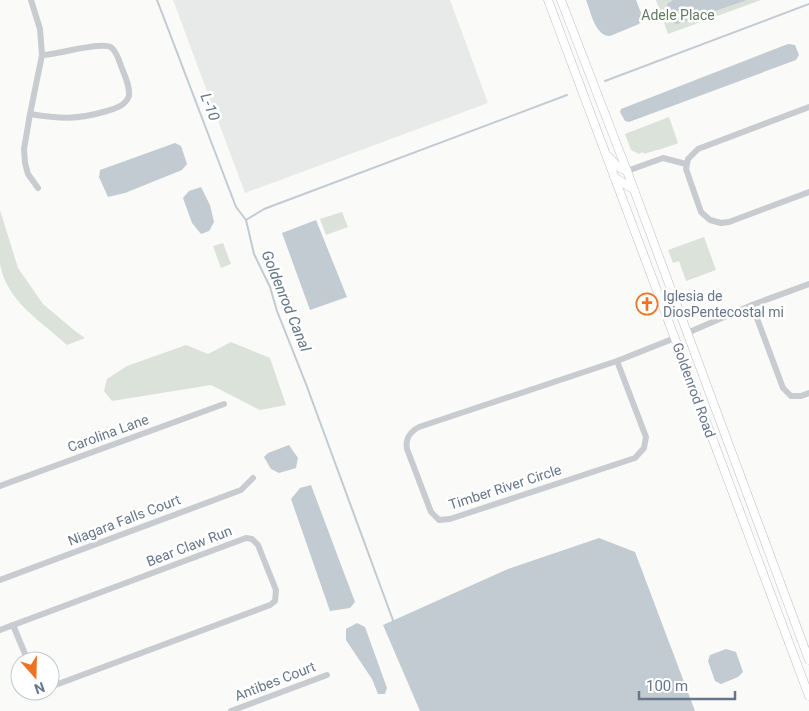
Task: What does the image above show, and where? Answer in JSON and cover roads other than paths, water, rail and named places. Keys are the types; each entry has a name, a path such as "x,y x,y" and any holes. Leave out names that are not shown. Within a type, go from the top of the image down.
{"main road":[{"name":"Goldenrod Road","path":"548,0 809,696"},
{"name":"Goldenrod Road","path":"561,0 627,171 809,660"},
{"path":"606,154 612,158 618,167 627,171"},
{"path":"614,177 633,189"}],"street":[{"path":"31,0 40,28 42,55 24,149 28,174 38,188"},
{"path":"30,114 58,118 85,117 122,105 129,96 129,87 118,58 115,51 110,47 101,46 52,55 42,55"},
{"path":"809,107 698,149 691,155 686,164 701,212 710,220 721,223 729,222 809,192"},
{"path":"627,171 663,158 686,164"},
{"path":"687,333 752,305 809,284"},
{"path":"752,305 783,388 791,396 801,396 809,393"},
{"name":"Timber River Circle","path":"617,360 646,437 644,448 635,458 450,519 439,520 430,512 406,442 410,432 419,427 617,360 675,338"},
{"name":"Carolina Lane","path":"0,486 224,404"},
{"name":"Niagara Falls Court","path":"0,580 241,490 253,478"},
{"name":"Bear Claw Run","path":"0,630 246,538 252,539 258,545 276,590 275,601 270,606 60,683"},
{"path":"14,625 24,651"},
{"name":"Antibes Court","path":"231,711 327,675"}],"waterway":[{"name":"Goldenrod Canal","path":"157,0 236,207 246,220 254,254 270,287 277,311 306,384 394,623"},
{"name":"Goldenrod Canal","path":"605,81 809,4"},
{"name":"Goldenrod Canal","path":"246,220 264,209 567,95"}],"place":[{"name":"Iglesia de DiosPentecostal mi","path":"647,304"}],"park label":[{"name":"Adele Place","path":"678,15"}],"water label":[{"name":"L-10","path":"210,107"}]}
